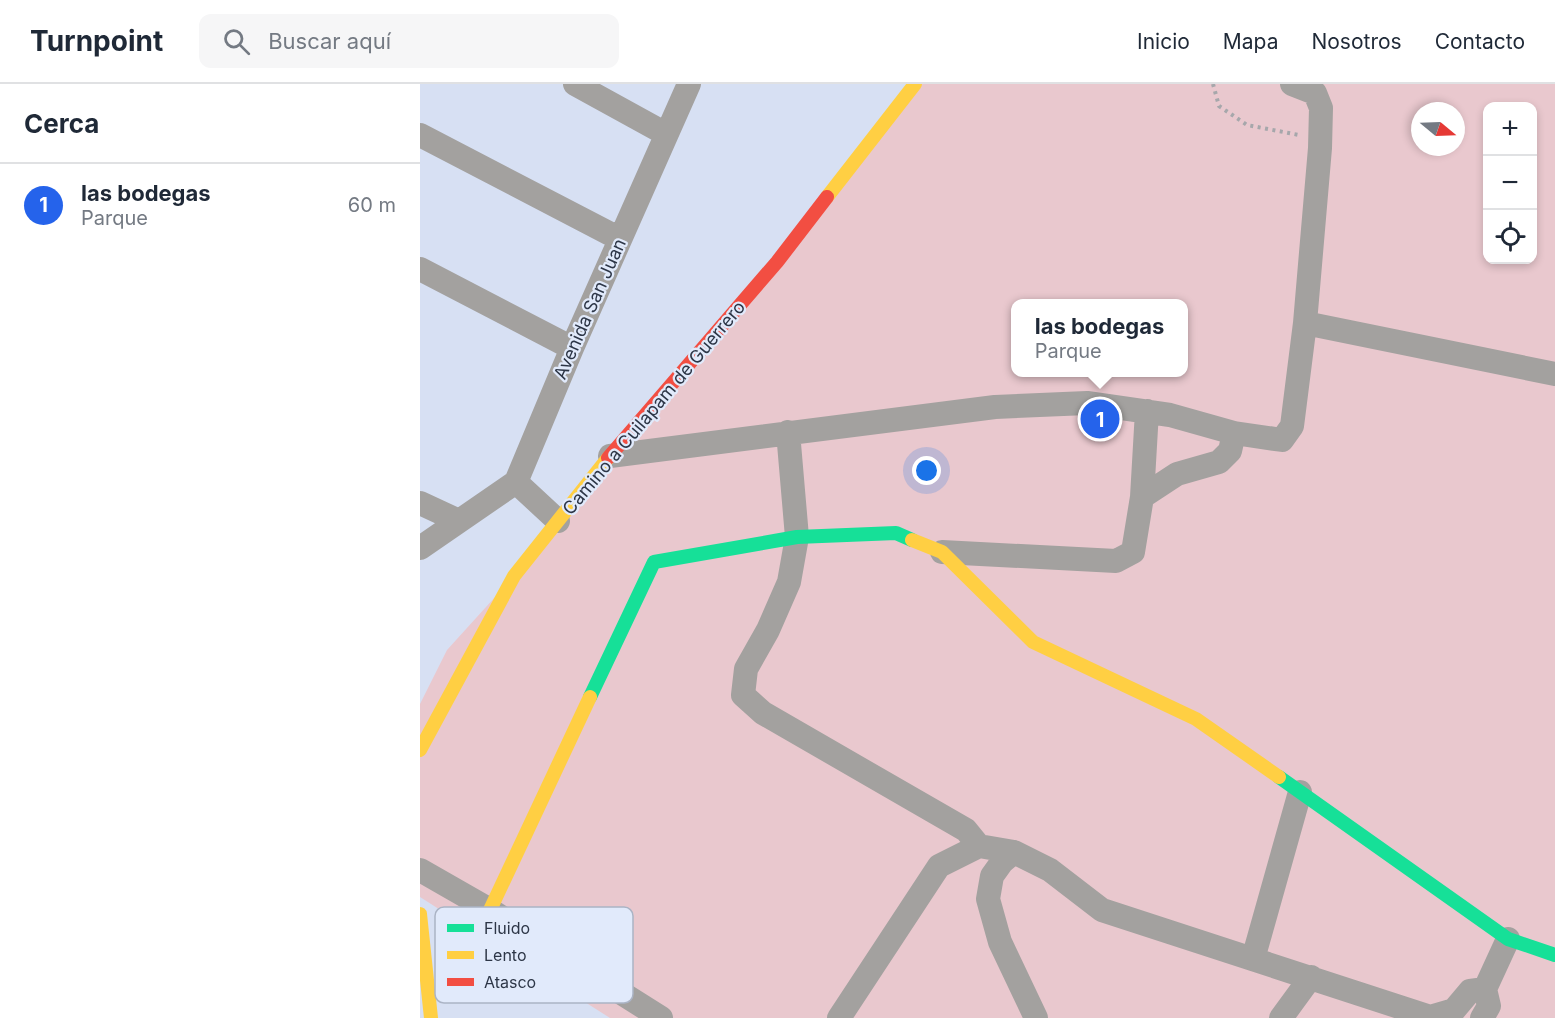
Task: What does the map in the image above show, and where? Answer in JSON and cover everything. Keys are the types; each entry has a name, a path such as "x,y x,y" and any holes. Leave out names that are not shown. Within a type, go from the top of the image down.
{"street":[{"path":"575,84 666,134"},
{"name":"Avenida San Juan","path":"516,482 572,348 689,84"},
{"name":"Camino a Cuilapam de Guerrero","path":"420,750 514,576 610,456 777,262 915,84"},
{"path":"610,456 995,407 1087,403 1170,415 1234,433 1282,440 1292,426 1305,323 1320,148 1321,108 1315,93 1292,84"},
{"path":"420,135 620,239"},
{"path":"420,268 572,348"},
{"path":"1305,323 1555,374"},
{"path":"491,907 654,562 797,537 896,533 942,552 1116,561 1133,552 1142,497 1147,411"},
{"path":"788,432 797,537 789,582 768,630 746,669 743,695 763,713 966,830 979,846"},
{"path":"1142,497 1177,474 1219,462 1230,451 1234,433"},
{"path":"420,548 516,482 558,521"},
{"path":"420,503 459,521"},
{"path":"942,552 1033,642 1196,718 1508,939 1555,955"},
{"path":"1253,959 1300,792"},
{"path":"839,1018 939,866 979,846 1014,852 1050,870 1102,910 1430,1017 1454,1010 1470,991 1485,989"},
{"path":"1014,852 1002,862 993,876 988,898 1000,942 1036,1018"},
{"path":"420,870 485,907"},
{"path":"420,914 427,1015"},
{"path":"1482,1018 1489,1006 1485,989 1508,939"},
{"path":"1281,1018 1311,977"},
{"path":"633,1000 661,1018"}],"path":[{"path":"1213,84 1219,106 1247,125 1302,135 1320,148"}],"shaded area":[{"path":"915,84 1555,84 1555,1018 610,1018 586,1003 633,1003 633,907 436,907 420,897 420,704 447,650 514,576"}],"traffic: fast":[{"path":"590,697 654,562 797,537 896,533 912,540"},
{"path":"1279,777 1508,939 1555,955"}],"traffic: slow":[{"path":"827,197 915,84"},
{"path":"420,750 514,576 608,458"},
{"path":"912,540 942,552 1033,642 1196,719 1279,777"},
{"path":"491,907 590,697"},
{"path":"420,914 431,1018"}],"traffic: jam":[{"path":"608,458 777,262 827,197"}],"place":[{"name":"las bodegas","path":"1100,419"}]}
